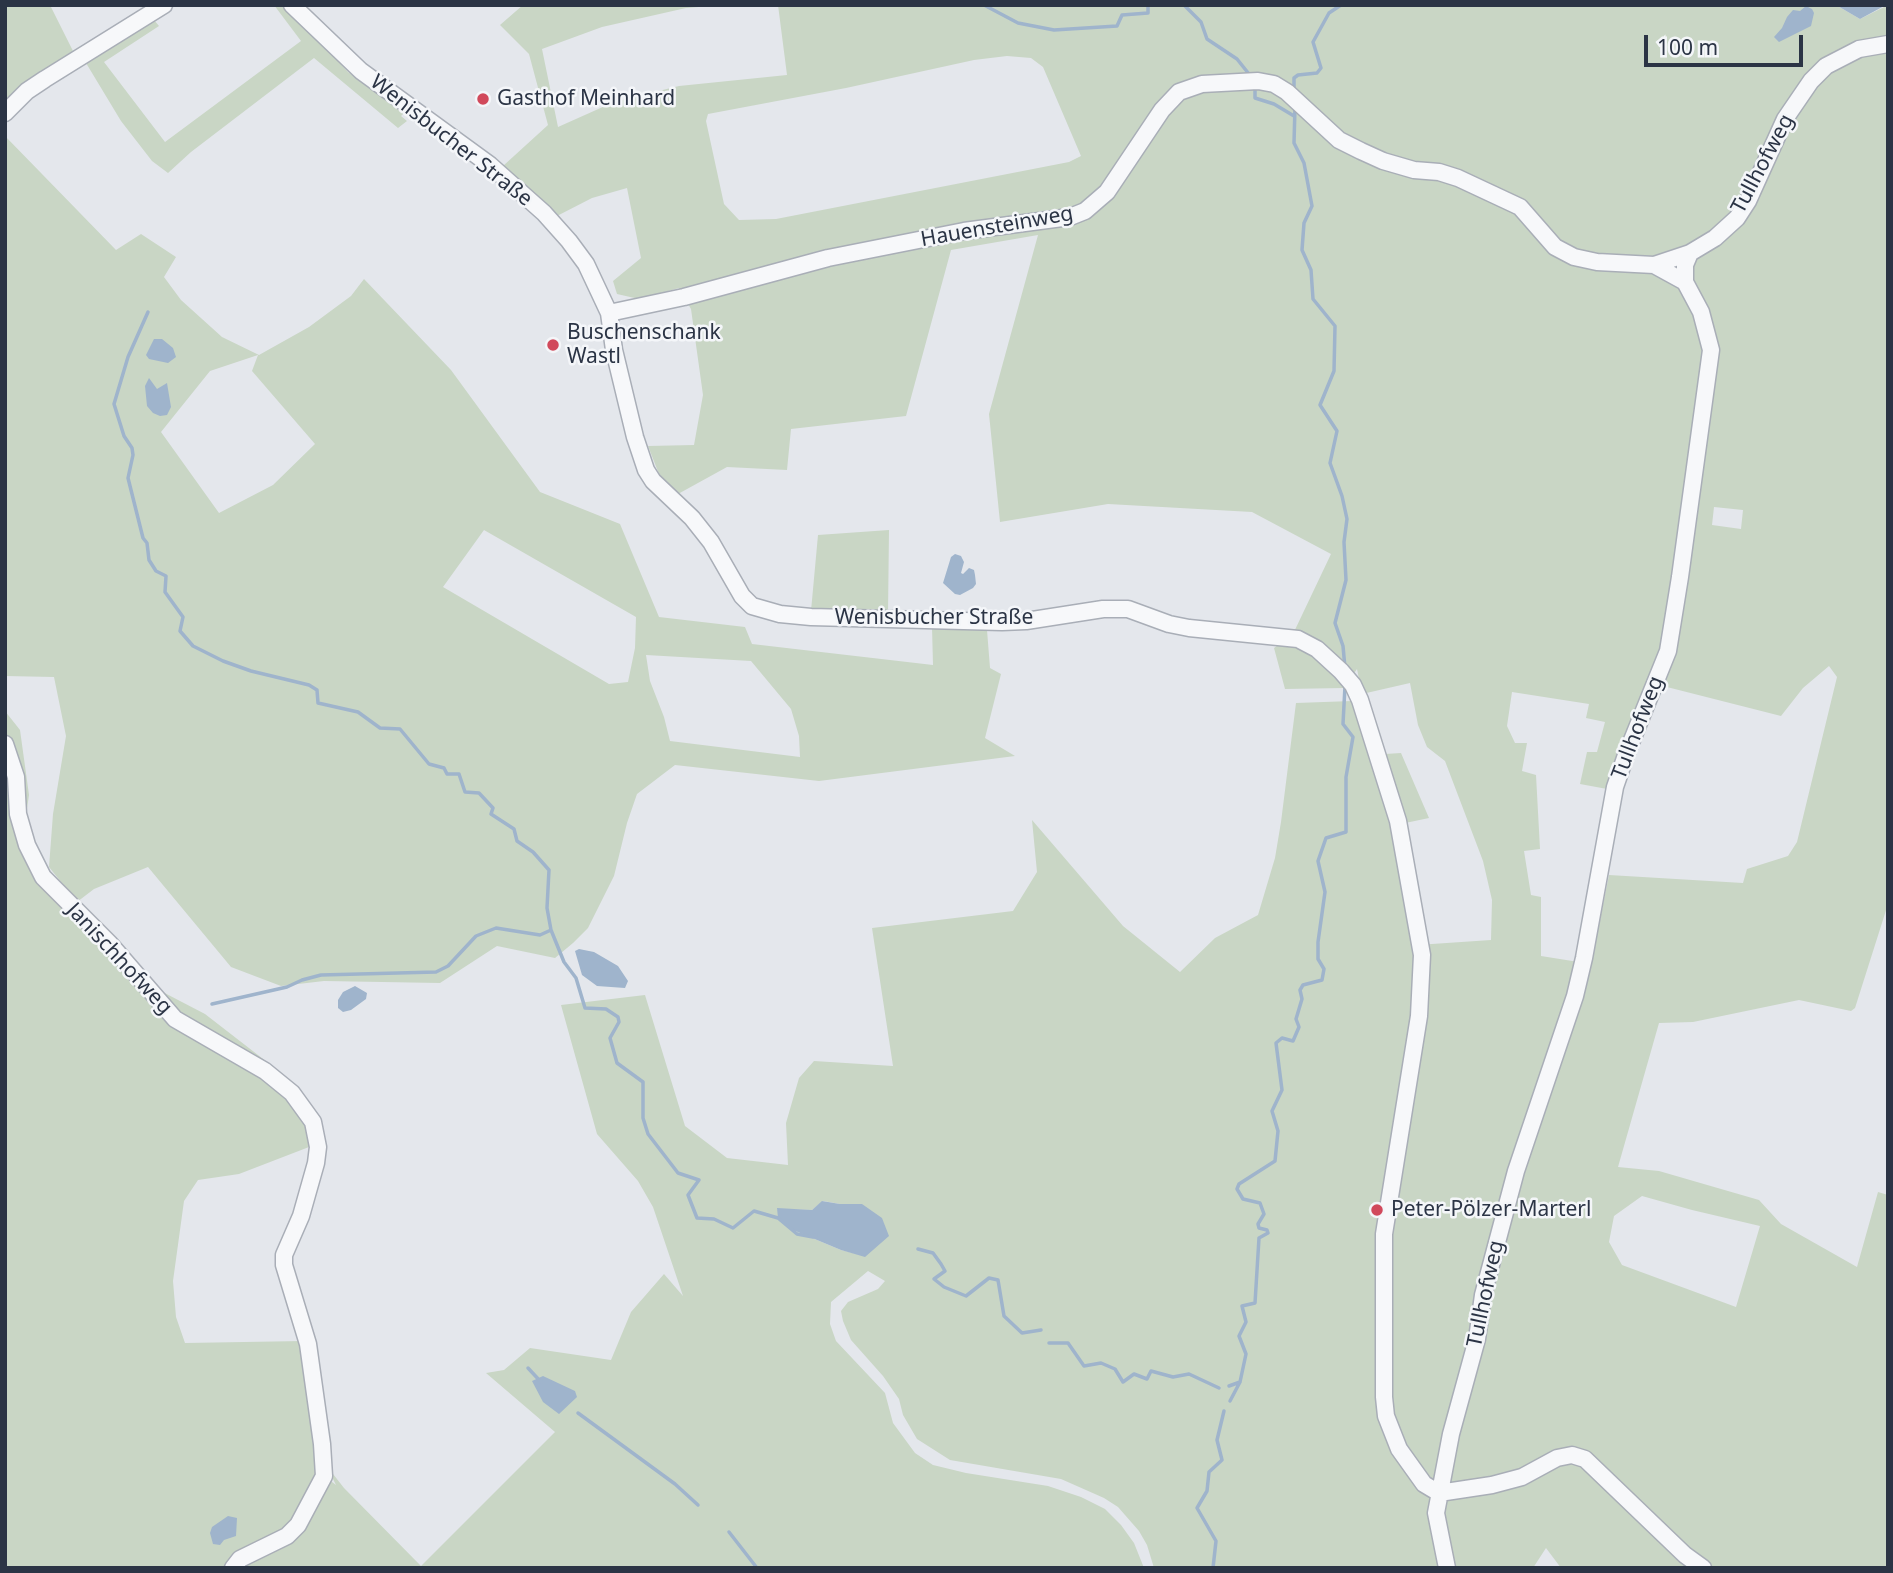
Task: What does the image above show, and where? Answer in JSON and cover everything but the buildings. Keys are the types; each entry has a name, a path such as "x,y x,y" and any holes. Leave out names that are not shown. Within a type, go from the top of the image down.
{"street":[{"path":"5,113 45,79 164,5"},
{"name":"Wenisbucher Straße","path":"292,5 361,71 490,165 544,213 569,241 586,264 609,313 614,350 635,437 646,470 711,542 742,596 752,606 780,614 811,617 1002,622 1103,609 1128,610 1189,628 1298,639 1317,649 1353,685 1398,821 1422,955 1418,1027 1384,1234 1386,1416 1399,1449 1413,1472 1424,1484 1439,1493"},
{"name":"Tullhofweg","path":"1690,253 1715,238 1737,218 1748,201 1777,135 1811,81 1840,57 1860,49 1888,44"},
{"name":"Hauensteinweg","path":"609,313 684,297 828,258 964,231 1070,217 1085,211 1107,192 1162,110 1179,92 1202,84 1258,81 1274,84 1304,106 1339,140 1382,161 1458,178 1520,207 1555,247 1574,257 1597,262 1654,265 1690,253"},
{"path":"1685,282 1685,265 1690,253"},
{"name":"Hauensteinweg","path":"1654,265 1685,282"},
{"name":"Tullhofweg","path":"1447,1568 1436,1513 1451,1434 1478,1339 1483,1295 1516,1171 1575,996 1615,787 1668,652 1711,350 1701,312 1685,282"},
{"name":"Janischhofweg","path":"5,744 16,777 18,814 27,845 43,877 110,944 175,1019 265,1071 292,1093 313,1122 318,1147 316,1163 301,1216 284,1255 284,1265 308,1345 324,1476 298,1525 287,1536 240,1559 233,1568"},
{"path":"1439,1493 1492,1485 1522,1477 1557,1458 1572,1455 1585,1459 1685,1555 1703,1568"}],"green space":[{"path":"5,5 50,5 76,57 149,14 159,26 104,62 165,142 301,41 274,5 302,5 348,72 404,113 401,116 407,121 398,128 314,58 191,152 168,173 152,161 121,121 86,63 29,93 5,119"},
{"path":"523,5 724,5 686,8 602,27 542,49 558,127 614,102 679,86 787,75 778,5 1836,5 1860,19 1888,5 1888,904 1855,1008 1851,1011 1799,1000 1693,1022 1659,1023 1618,1167 1659,1171 1759,1200 1781,1224 1857,1267 1878,1192 1888,1195 1888,1568 1561,1568 1546,1548 1533,1568 1154,1568 1147,1545 1139,1531 1118,1507 1104,1498 1061,1479 950,1460 917,1439 903,1415 899,1399 883,1376 851,1340 843,1321 841,1311 848,1302 878,1289 885,1281 868,1271 831,1302 830,1324 836,1341 885,1393 893,1423 915,1453 933,1465 1048,1486 1081,1497 1105,1509 1134,1543 1144,1568 5,1568 5,711 20,730 29,795 22,843 42,885 145,993 155,988 205,1014 267,1062 302,1095 322,1136 309,1147 239,1174 198,1180 184,1201 173,1281 176,1317 185,1343 303,1341 324,1476 336,1485 326,1465 344,1488 421,1566 555,1432 486,1373 504,1370 530,1348 611,1360 631,1312 664,1274 683,1296 653,1207 638,1181 597,1134 561,1005 645,995 685,1126 727,1158 788,1165 786,1123 799,1078 814,1061 893,1066 872,928 1013,911 1037,872 1032,820 1123,926 1180,972 1215,938 1258,915 1275,858 1296,703 1352,701 1369,755 1401,753 1429,818 1391,826 1417,945 1491,940 1492,900 1483,861 1445,761 1427,747 1418,725 1410,683 1362,694 1357,669 1344,688 1285,689 1274,648 1293,634 1331,554 1252,512 1108,504 1000,522 989,414 1038,235 951,250 906,416 791,429 787,470 727,467 678,494 659,474 648,446 694,445 703,395 691,309 684,297 681,298 679,288 639,299 617,294 613,281 641,258 627,188 592,198 555,217 503,166 548,125 529,54 500,25","holes":["1007,56 1031,58 1043,67 1081,156 1069,162 776,219 739,220 724,204 706,121 708,114 974,60","1714,507 1743,510 1741,529 1712,525","1829,666 1837,677 1797,842 1788,856 1747,869 1743,883 1609,875 1591,964 1541,956 1541,897 1531,895 1524,851 1540,849 1536,775 1522,771 1527,743 1515,743 1507,726 1512,692 1589,704 1586,718 1605,722 1597,752 1587,752 1580,784 1618,791 1659,685 1781,716 1803,688","1642,1196 1760,1226 1736,1307 1622,1265 1609,1242 1614,1216","823,1201 862,1204 865,1256 841,1250 793,1230 777,1209 812,1210"]},
{"path":"5,136 116,250 141,234 176,257 164,277 181,300 222,337 259,355 309,327 351,296 364,279 451,370 540,492 620,524 659,617 745,627 752,644 933,665 932,627 987,630 990,668 1001,674 985,738 1015,756 819,781 675,765 637,794 614,876 588,928 555,958 497,946 440,983 324,981 281,986 231,967 148,867 94,889 77,902 49,867 53,814 66,736 54,677 5,676","holes":["258,355 252,371 315,444 273,485 219,513 161,432 210,371","484,530 636,617 635,648 628,682 609,684 443,587","646,655 751,661 791,709 799,736 800,757 670,741 650,681"]},
{"path":"889,530 888,613 811,611 818,535"}],"water":[{"path":"1836,5 1886,5 1860,19"},
{"path":"1806,6 1814,13 1811,26 1779,42 1774,37 1787,17 1793,10 1800,11"},
{"path":"154,339 162,339 173,348 176,357 168,363 149,359 146,355"},
{"path":"149,378 157,389 167,383 171,407 167,415 153,413 147,406 145,386"},
{"path":"955,554 961,556 964,562 961,573 969,568 974,570 975,575 976,584 973,588 960,595 943,583 951,557"},
{"path":"579,949 594,952 618,966 628,981 625,988 597,986 582,975 575,951"},
{"path":"355,986 367,993 366,999 351,1010 343,1012 338,1008 338,1000 343,992"},
{"path":"822,1201 862,1204 882,1218 889,1236 865,1257 793,1230 778,1218 777,1208 812,1210"},
{"path":"543,1376 575,1391 577,1397 559,1414 543,1402 532,1381"},
{"path":"228,1516 237,1518 236,1536 224,1540 220,1545 213,1544 210,1533 212,1527"}],"waterway":[{"path":"984,5 1018,23 1054,30 1117,26 1122,15 1148,13 1148,5"},
{"path":"1184,5 1201,22 1207,39 1237,59 1249,74"},
{"path":"1294,89 1294,78 1317,73 1321,68 1313,42 1329,13 1341,5"},
{"path":"1255,87 1255,98 1274,104 1294,116"},
{"path":"1295,107 1294,143 1304,163 1312,206 1304,223 1302,250 1311,270 1313,299 1335,326 1334,371 1320,405 1337,431 1330,463 1347,519 1344,542 1346,580 1335,623 1343,646 1345,668"},
{"path":"148,312 128,357 114,404 124,436 132,448 128,478 143,538 147,543 149,560 156,571 166,576 165,592 183,617 180,631 193,646 223,661 251,671 309,685 317,690 318,703 358,712 380,728 400,729 429,764 444,768 447,774 459,774 465,792 479,793 493,808 491,814 514,829 517,841 533,852 549,870 547,908 551,930 564,962 576,978 585,1008 606,1009 618,1017 619,1022 610,1038 617,1063 643,1082 643,1118 648,1134 678,1173 699,1180 688,1195 697,1218 714,1219 733,1228 754,1211 778,1218 797,1234 813,1237 816,1235"},
{"path":"1230,1401 1240,1382 1246,1354 1239,1336 1246,1322 1242,1306 1255,1303 1259,1238 1268,1233 1267,1230 1259,1228 1258,1224 1264,1214 1260,1203 1243,1199 1237,1189 1239,1184 1275,1161 1278,1131 1272,1111 1282,1090 1276,1043 1282,1038 1293,1041 1299,1027 1296,1019 1302,999 1300,990 1303,985 1322,980 1324,969 1318,959 1318,942 1325,892 1318,861 1326,838 1346,832 1346,777 1353,737 1343,724 1345,686"},
{"path":"212,1004 287,987 321,975 436,972 448,966 476,936 496,928 540,935 551,930"},
{"path":"918,1249 933,1253 945,1271 934,1279 944,1287 966,1296 989,1278 998,1280 1004,1316 1022,1333 1041,1330"},
{"path":"1049,1343 1068,1343 1084,1366 1101,1363 1115,1369 1123,1382 1134,1374 1147,1379 1151,1371 1173,1377 1189,1374 1219,1388"},
{"path":"528,1368 541,1382"},
{"path":"1229,1386 1240,1382"},
{"path":"1213,1568 1216,1541 1197,1508 1207,1491 1209,1472 1222,1460 1217,1440 1224,1411"},
{"path":"578,1413 675,1484 698,1505"},
{"path":"729,1532 757,1568"}],"place":[{"name":"Gasthof Meinhard","path":"483,99"},
{"name":"Buschenschank Wastl","path":"553,345"},
{"name":"Peter-Pölzer-Marterl","path":"1377,1210"}]}
